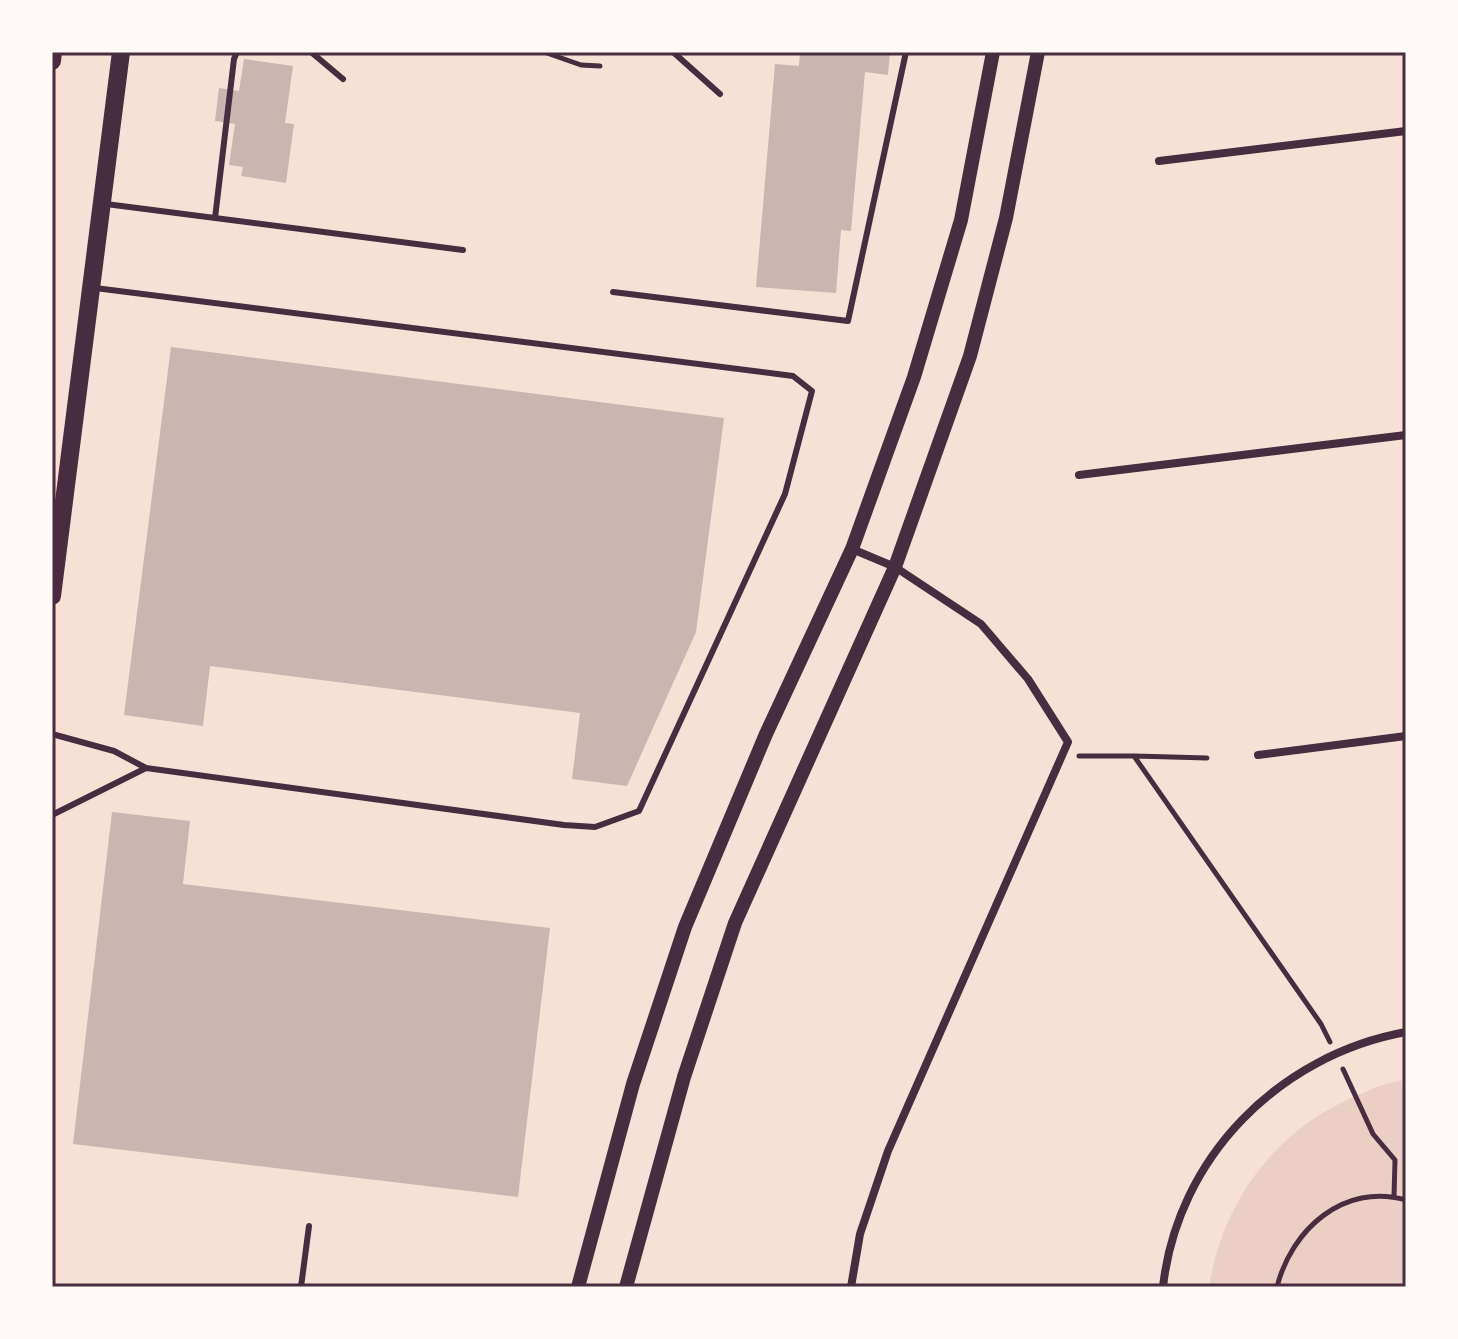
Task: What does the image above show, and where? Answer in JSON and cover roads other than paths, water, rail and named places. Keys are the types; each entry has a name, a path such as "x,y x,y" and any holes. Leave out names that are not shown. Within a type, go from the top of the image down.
{"main road":[{"path":"52,61 53,52"},
{"path":"52,596 121,52"}],"street":[{"path":"578,1287 633,1084 685,927 766,734 852,549 914,377 961,220 993,52"},
{"path":"626,1287 684,1077 735,923 895,567 934,461 990,287 1038,52"},
{"path":"1159,161 1406,131"},
{"path":"1079,475 1406,435"},
{"path":"851,1287 860,1234 888,1151 1068,742 1028,679 981,624 895,567 852,549"},
{"path":"1258,755 1406,736"},
{"path":"1163,1287 1171,1243 1184,1206 1213,1154 1244,1117 1281,1085 1314,1064 1349,1047 1406,1032"}],"lane":[{"path":"215,218 237,52"},
{"path":"311,52 343,79"},
{"path":"673,52 720,94"},
{"path":"613,292 848,321 906,52"},
{"path":"102,203 463,250"},
{"path":"52,734 114,751 146,768 564,825 595,827 639,811 785,494 812,391 793,376 91,288"},
{"path":"52,815 146,768"},
{"path":"301,1287 309,1226"}]}
